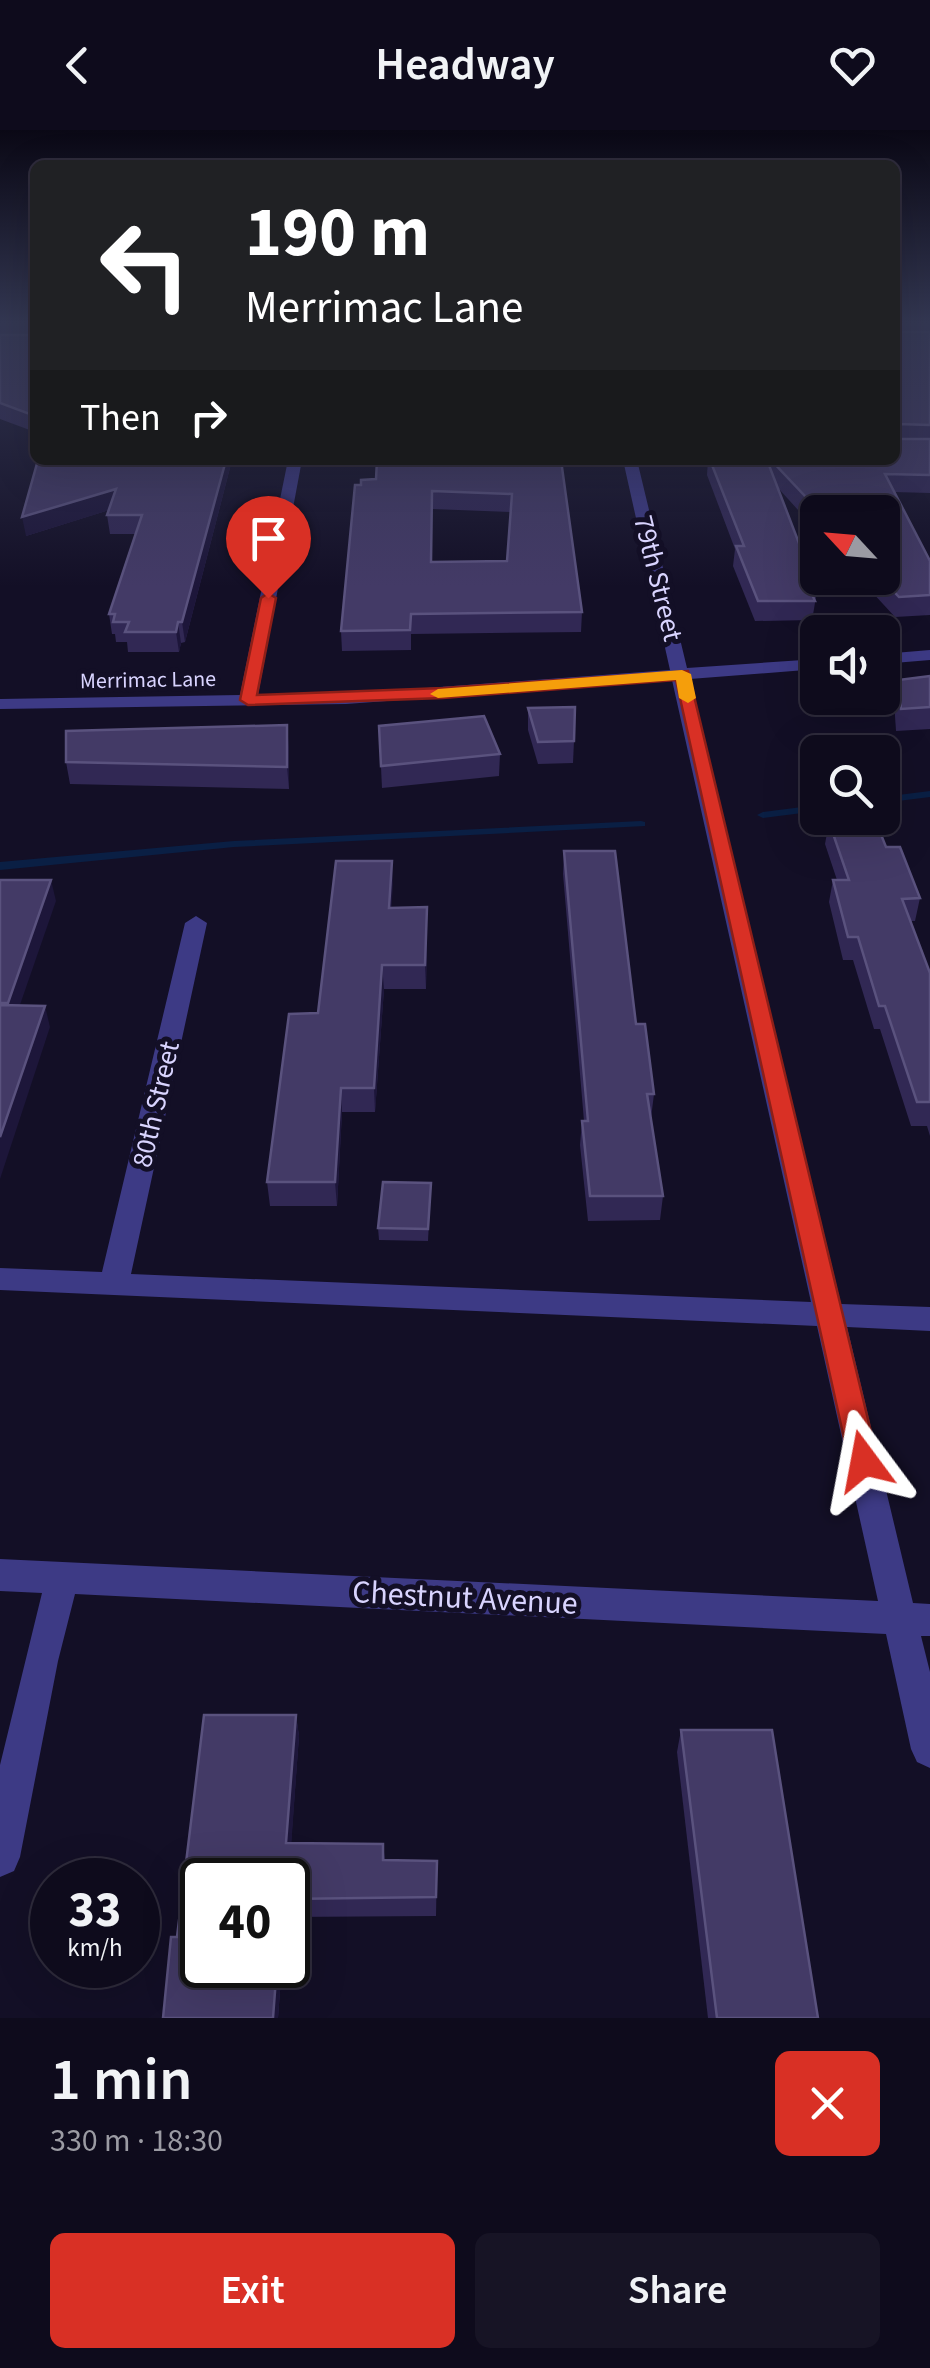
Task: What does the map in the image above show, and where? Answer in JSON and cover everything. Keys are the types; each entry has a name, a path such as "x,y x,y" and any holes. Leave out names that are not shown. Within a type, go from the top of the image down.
{"street":[{"path":"248,700 294,465"},
{"name":"79th Street","path":"631,465 830,1315 915,1619 930,1749"},
{"path":"900,658 930,655"},
{"name":"Merrimac Lane","path":"8,704 456,692 800,665"},
{"name":"80th Street","path":"114,1284 196,924"},
{"path":"0,1279 930,1319"},
{"name":"Chestnut Avenue","path":"0,1575 915,1619"},
{"path":"0,1857 40,1661 63,1577"}],"building":[{"path":"900,411 930,411 930,425 900,424"},
{"path":"900,439 930,439 930,475 885,474 896,495 804,495 776,465 900,465"},
{"path":"37,465 225,465 176,632 125,632 129,622 113,622 115,614 109,614 142,515 107,515 116,489 22,517"},
{"path":"377,465 562,465 582,612 411,614 410,630 341,631 355,485 361,485 361,480 376,479","holes":["432,491 512,494 507,561 431,562"]},
{"path":"712,465 769,465 800,546 800,595 812,595 815,601 758,601 736,546 744,546"},
{"path":"900,503 930,561 930,595 899,597"},
{"path":"930,676 930,707 901,709 900,680"},
{"path":"575,707 574,741 538,742 528,708"},
{"path":"484,716 500,754 381,766 379,726"},
{"path":"287,725 287,767 66,762 66,731"},
{"path":"833,835 881,835 886,847 900,847 920,898 902,899 930,973 930,1102 917,1102 885,1006 879,1006 858,937 848,937 833,880 849,880"},
{"path":"564,851 615,851 636,1024 645,1024 654,1094 647,1094 663,1196 590,1196 582,1121 588,1121"},
{"path":"336,861 392,861 389,908 427,907 425,965 382,965 374,1088 341,1088 335,1182 267,1182 289,1014 318,1013"},
{"path":"0,880 51,880 8,1003 0,1003"},
{"path":"0,1005 45,1006 0,1137"},
{"path":"383,1182 431,1183 428,1229 378,1228"},
{"path":"204,1715 296,1715 286,1843 383,1844 383,1860 437,1861 436,1897 310,1899 310,1858 187,1858"},
{"path":"681,1730 772,1730 818,2018 717,2018"},
{"path":"180,1912 180,1988 275,1988 273,2018 163,2018 171,1937 177,1937"}],"waterway":[{"path":"900,798 930,794"},
{"path":"763,815 800,810"},
{"path":"0,866 234,844 641,824"}],"slow traffic":[{"path":"438,694 682,674 688,698"}],"route":[{"path":"268,598 248,700 346,699 682,674 864,1461"}]}
